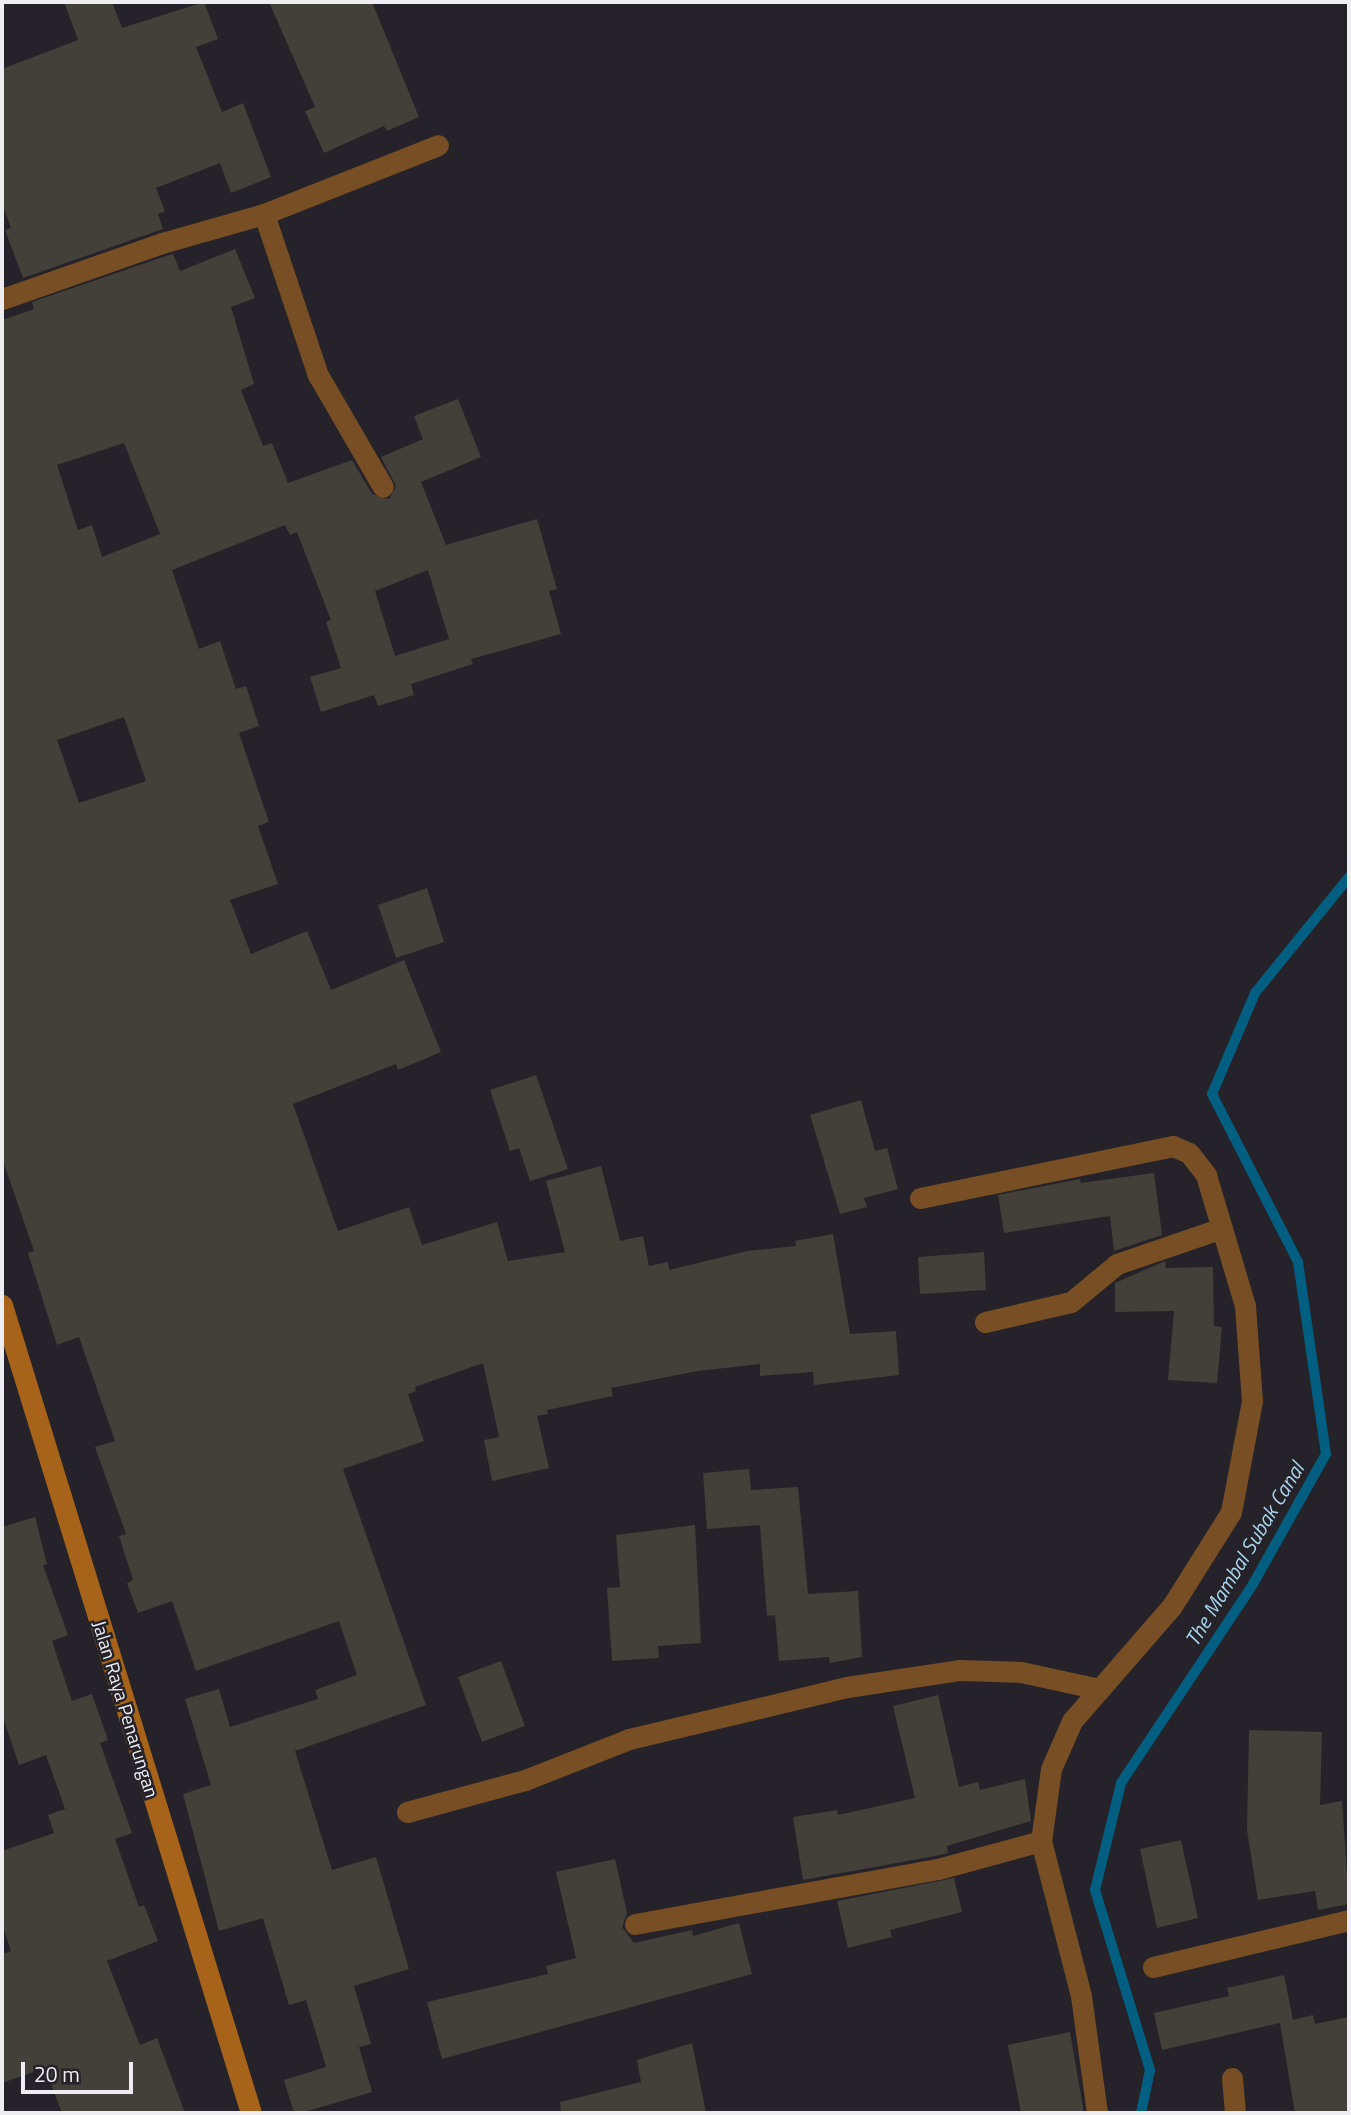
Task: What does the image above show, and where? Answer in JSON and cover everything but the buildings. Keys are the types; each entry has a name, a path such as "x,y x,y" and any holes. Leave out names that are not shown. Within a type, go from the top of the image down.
{"main road":[{"name":"Jalan Raya Penarungan","path":"2,1305 251,2113"}],"street":[{"path":"2,299 162,243 264,215 438,145"},
{"path":"264,215 318,375 383,487"},
{"path":"920,1198 1173,1146 1198,1161 1222,1228 1245,1306 1252,1401 1231,1512 1172,1606 1072,1721 1051,1769 1041,1841 1082,1996 1097,2113"},
{"path":"985,1322 1071,1302 1117,1264 1222,1228"},
{"path":"407,1812 526,1780 629,1739 847,1687 959,1670 1021,1672 1099,1689"},
{"path":"635,1924 938,1869 1041,1841"},
{"path":"1153,1967 1349,1920"},
{"path":"1232,2078 1236,2113"}],"waterway":[{"name":"The Mambal Subak Canal","path":"1141,2113 1150,2070 1095,1890 1121,1783 1253,1584 1326,1454 1298,1262 1212,1094 1255,993 1349,877"}]}
